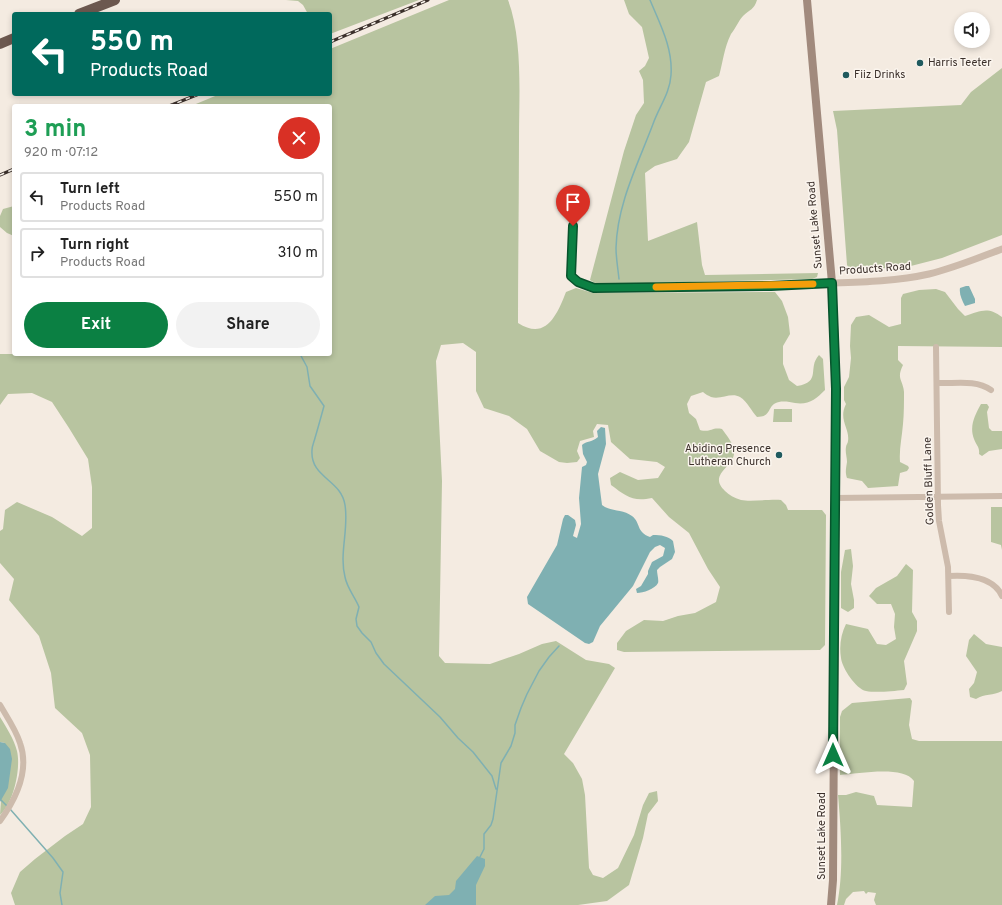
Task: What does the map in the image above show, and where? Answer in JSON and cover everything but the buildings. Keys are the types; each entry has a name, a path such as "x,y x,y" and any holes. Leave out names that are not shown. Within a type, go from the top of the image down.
{"highway":[{"path":"84,12 115,0"},
{"path":"0,44 12,39"}],"main road":[{"name":"Sunset Lake Road","path":"807,0 832,283 836,389 833,880 831,905"}],"street":[{"name":"Products Road","path":"574,214 571,276 578,282 594,288 771,286 901,279 943,271 1002,249"},
{"name":"Golden Bluff Lane","path":"936,348 939,521 948,560 949,612"},
{"path":"937,383 974,383 980,384 991,390"},
{"path":"835,498 1002,496"},
{"path":"949,576 968,576 979,578 995,586 1002,596"},
{"path":"0,705 18,736 22,750 23,763 21,779 16,795 0,821"}],"green space":[{"path":"286,0 419,0 332,33 332,12 307,12 303,5 298,1"},
{"path":"449,0 508,0 516,33 519,68 518,323 528,328 536,329 543,327 554,317 566,292 576,288 593,293 775,292 782,301 788,317 790,334 783,346 783,364 789,380 797,386 805,384 809,381 812,378 814,365 819,355 823,359 825,390 815,399 808,402 779,402 772,406 768,413 757,417 745,401 740,397 733,395 715,398 703,392 691,396 687,404 689,413 696,419 700,430 707,431 722,429 732,444 734,454 722,472 719,480 720,485 728,494 745,501 781,500 786,505 788,510 822,510 826,515 825,645 820,650 624,652 617,650 617,643 626,631 644,620 663,621 678,616 695,613 716,602 720,587 708,569 689,533 669,517 652,498 634,499 611,485 610,478 620,472 638,480 658,478 665,467 657,462 630,459 611,442 608,425 597,424 593,431 594,437 580,441 577,451 580,458 577,462 559,462 540,451 527,429 509,416 484,408 476,391 476,352 463,343 441,345 436,361 442,481 439,656 445,663 490,664 542,644 556,641 586,660 609,664 615,668 564,754 573,763 582,779 585,795 589,868 593,875 603,878 618,868 634,835 643,805 649,793 657,791 658,801 648,814 643,838 629,885 607,901 578,905 15,905 11,893 20,872 65,836 83,824 91,807 90,755 82,733 55,708 51,673 39,636 9,600 14,579 0,563 0,531 3,529 5,510 17,502 52,517 82,536 92,528 92,487 88,459 52,402 32,393 8,394 0,405 0,354 12,354 12,356 332,356 332,104 196,104 215,96 332,96 332,48"},
{"path":"624,0 757,0 753,8 745,14 731,34 725,50 719,76 706,82 689,142 677,159 655,166 645,173 648,241 697,222 702,265 705,275 818,273 817,277 812,279 605,284 595,283 590,280 624,151 636,115 644,103 643,80 639,71 645,66 649,58 642,27 629,14"},
{"path":"1002,68 1002,235 942,258 907,267 850,270 847,265 837,130 833,111 961,105 971,92"},
{"path":"12,207 12,235 0,227 0,216 3,209"},
{"path":"936,289 945,292 965,316 984,310 1002,317 1002,347 898,346 898,360 903,365 900,377 904,392 904,416 900,448 900,462 909,468 907,471 900,473 898,486 868,488 862,481 847,478 846,474 846,446 848,436 843,415 846,404 844,400 844,387 849,377 851,358 851,325 856,317 869,315 889,327 901,324 901,298 903,294 919,290"},
{"path":"981,404 987,404 989,407 987,412 989,428 992,431 1002,431 1002,449 989,451 982,456 979,454 972,430 975,416"},
{"path":"774,409 792,409 792,422 773,422"},
{"path":"991,507 1002,507 1002,550 1001,545 991,542"},
{"path":"851,549 853,566 851,584 854,608 848,612 841,608 841,572 845,550"},
{"path":"906,564 913,570 912,612 917,621 917,631 904,661 907,684 904,690 880,692 866,691 854,682 842,662 840,649 843,632 846,624 868,629 877,644 886,645 896,639 894,627 895,614 891,604 877,604 869,596 876,588 897,576"},
{"path":"974,634 986,644 1002,647 1002,691 976,699 970,697 969,689 974,683 977,672 966,656 969,640"},
{"path":"910,698 912,701 909,725 912,739 919,741 1002,741 1002,905 876,905 874,900 876,893 868,892 866,894 864,891 853,892 846,899 844,905 837,905 841,879 841,836 838,795 846,795 856,792 874,796 877,805 912,807 914,781 908,776 900,773 890,772 868,772 840,775 840,717 842,711 852,703"},
{"path":"0,717 10,733 16,747 18,766 13,794 0,815 5,743 0,742"}],"water":[{"path":"969,286 975,299 975,303 965,306 961,297 960,288"},
{"path":"601,427 605,428 606,444 598,474 602,505 609,509 625,512 632,516 643,533 650,537 653,535 671,539 673,541 675,552 672,559 657,570 658,583 649,590 637,593 636,589 641,586 648,574 652,562 663,556 665,548 660,545 655,547 650,552 633,586 600,626 593,642 589,644 585,643 528,604 527,597 557,545 565,515 568,515 575,520 576,525 573,536 577,538 581,524 579,498 582,467 586,465 587,462 583,454 582,445 598,437 597,431"},
{"path":"0,742 5,743 10,749 12,759 8,788 0,802"},
{"path":"477,856 485,859 485,866 476,885 476,905 425,905 435,896 449,895 455,889 456,881"}],"waterway":[{"path":"619,279 616,248 617,232 624,200 655,118 669,88 671,75 668,46 662,27 650,0"},
{"path":"301,356 307,367 310,386 324,406 312,447 313,459 316,467 338,489 345,505 346,523 343,568 347,585 359,607 356,619 357,626 371,642 376,653 384,664 440,717 458,738 473,752 492,776 496,789"},
{"path":"480,857 484,849 484,834 491,825 493,819 501,763 511,746 515,733 515,725 521,708 539,671 559,646"},
{"path":"0,799 7,806"},
{"path":"10,809 53,858 63,872 60,893 62,905"}],"railway":[{"path":"332,41 428,0"},
{"path":"174,104 194,96"},
{"path":"0,175 12,170"}],"slow traffic":[{"path":"656,287 813,284"}],"place":[{"name":"Harris Teeter","path":"920,63"},
{"name":"Fiiz Drinks","path":"846,75"},
{"name":"Abiding Presence Lutheran Church","path":"779,455"}],"route":[{"path":"573,226 571,276 578,282 594,288 771,286 832,283 836,389 833,755"}]}
